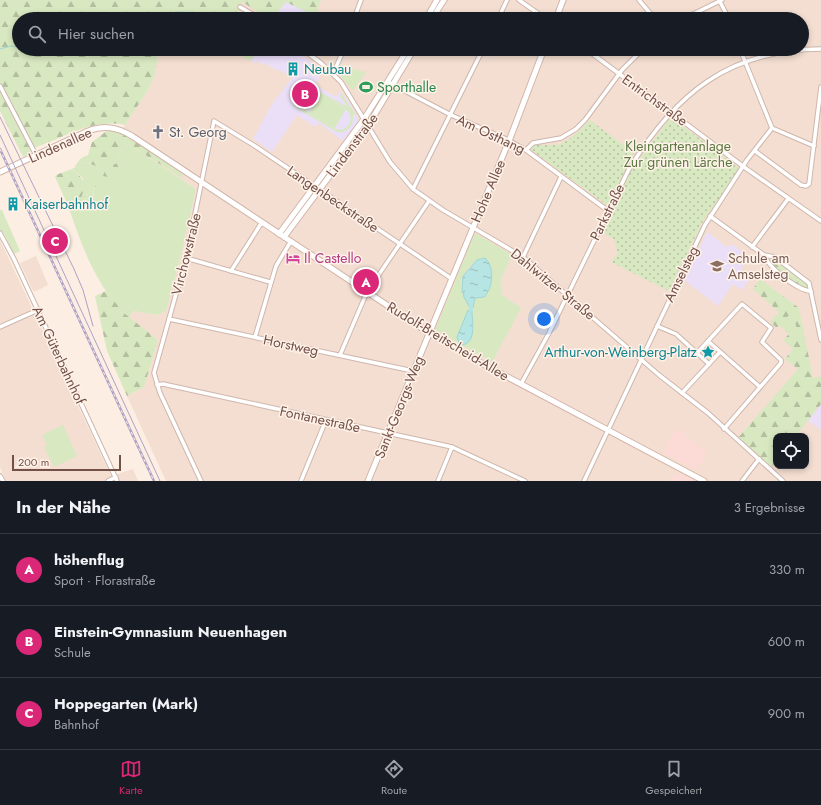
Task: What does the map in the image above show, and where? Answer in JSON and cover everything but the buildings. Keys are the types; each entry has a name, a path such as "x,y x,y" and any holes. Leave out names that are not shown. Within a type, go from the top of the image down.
{"street":[{"path":"357,12 361,0"},
{"path":"430,12 438,0"},
{"path":"436,12 444,0"},
{"path":"501,12 507,0"},
{"path":"519,0 536,12"},
{"path":"559,12 563,0"},
{"path":"639,0 649,12"},
{"path":"697,12 720,0 726,12"},
{"path":"240,7 249,12"},
{"name":"Parkstraße","path":"809,50 821,49"},
{"name":"Dahlwitzer Straße","path":"311,56 333,74 345,88 390,162 413,189 429,201 523,257 568,294 642,360 703,409 783,481"},
{"path":"333,74 341,56"},
{"name":"Lindenstraße","path":"316,188 367,125 404,56"},
{"name":"Lindenstraße","path":"281,235 409,56"},
{"path":"413,189 480,56"},
{"name":"Hohe Allee","path":"429,333 509,141 541,56"},
{"name":"Entrichstraße","path":"595,56 744,167 821,221"},
{"path":"526,150 532,143 561,138 576,129 585,120 619,74 636,56"},
{"path":"743,56 772,128 814,146"},
{"name":"Parkstraße","path":"521,384 532,366 568,294 607,210 636,158 671,112 691,92 707,81 745,61 764,56"},
{"name":"Am Osthang","path":"390,84 451,115 526,150 607,210"},
{"path":"0,86 36,155"},
{"path":"755,151 800,185 806,186 810,182 821,87"},
{"name":"Langenbeckstraße","path":"214,121 452,279"},
{"name":"Virchowstraße","path":"157,384 154,373 186,258 214,121"},
{"name":"Lindenallee","path":"0,172 88,131 103,128 115,128 132,136 202,182"},
{"name":"Amselsteg","path":"584,481 710,216 772,128"},
{"path":"523,257 561,177"},
{"name":"Rudolf-Breitscheid-Allee","path":"202,182 429,333 521,384 704,481"},
{"path":"752,247 788,199"},
{"path":"340,355 367,292 429,201"},
{"path":"710,216 752,247 764,255 775,257 809,282 821,340"},
{"path":"231,271 262,222"},
{"name":"Am Güterbahnhof","path":"1,233 117,479"},
{"path":"255,337 270,282 278,261 291,242"},
{"path":"764,255 769,265 803,290 811,291"},
{"path":"186,258 270,282"},
{"path":"697,353 740,304 745,304 771,326 771,330 762,342 781,362 724,428"},
{"path":"0,327 38,310"},
{"name":"Horstweg","path":"169,319 413,371"},
{"path":"657,326 676,334 709,364"},
{"name":"Sankt-Georgs-Weg","path":"368,481 429,333"},
{"path":"708,342 760,387"},
{"path":"682,393 720,352"},
{"path":"157,384 200,481"},
{"name":"Fontanestraße","path":"157,384 452,447 525,481"},
{"path":"301,481 326,420"},
{"path":"438,481 452,447"},
{"path":"742,481 759,460"},
{"path":"0,476 3,481"},
{"path":"108,481 117,479"}],"shaded area":[{"path":"240,0 821,0 821,481 166,481 127,396 144,387 158,340 128,317 134,311 157,315 166,311 196,189 117,137 148,90 155,74 158,56 809,56 809,12 238,12"},
{"path":"286,2 307,12 278,12"},
{"path":"254,56 303,56 323,71 315,85 336,97 340,91 350,103 359,120 343,141 319,123 315,127 297,115 272,152 253,139 272,104 292,78 282,71 276,70 265,63 263,65 257,61 255,63 251,61"},
{"name":"Schule am Amselsteg","path":"707,232 727,247 733,244 741,251 746,262 741,269 752,277 742,290 733,284 718,306 684,280"},
{"path":"0,240 111,476 133,469 138,481 6,481 0,467"},
{"path":"36,256 48,285 33,291 20,263"},
{"path":"821,404 821,430 808,421"},
{"path":"676,428 708,452 696,471 663,453"},
{"path":"676,472 693,481 671,481"}],"green space":[{"path":"0,0 321,0 316,12 307,12 286,2 278,12 258,12 242,2 239,12 12,12 12,56 158,56 155,74 148,90 125,125 100,124 89,127 31,149 30,153 23,157 0,111"},
{"path":"242,56 254,56 251,61"},
{"path":"342,64 344,67 366,72 353,91 339,74"},
{"path":"316,90 348,107 339,95 342,94 356,115 353,115 350,128 337,132 293,106 294,105 303,110 303,100 309,92","holes":["311,93 320,94 309,113 335,128 346,109 351,117 350,122 347,127 341,130 336,129 307,112 305,101"]},
{"name":"Kleingartenanlage Zur grünen Lärche","path":"671,117 740,169 703,221 669,291 611,262 618,253 614,239 600,231 631,170"},
{"path":"590,120 634,153 608,206 530,149 534,145 558,145 563,143 578,132"},
{"path":"108,130 116,131 125,135 147,148 183,174 182,178 128,144 121,149 118,157 110,163 103,164 100,162 96,166 85,162 75,168 80,159 88,155 92,142"},
{"path":"128,144 196,189 166,311 157,315 134,311 128,317 117,306 99,280 85,252 69,208 79,205 83,178 72,169 85,162 96,166 100,162 118,157 121,149","holes":["98,184 99,186 94,190 93,197 87,204 83,200 84,197"]},
{"path":"117,163 123,167 118,172 120,174 119,177 116,177 113,174 108,177 103,176 105,171 110,172 114,168 113,165"},
{"path":"72,169 83,181 84,189 79,205 69,208 55,177 56,175"},
{"path":"98,184 101,186 94,190 91,204 87,204 83,200 84,197"},
{"path":"0,210 2,210 20,251 14,254 3,232 0,231"},
{"path":"475,233 512,255 501,279 501,294 521,308 492,362 435,330","holes":["477,260 489,263 490,268 481,298 475,298 473,308 464,297 461,283 465,272","469,310 472,311 474,328 463,325"]},
{"path":"773,257 808,283 809,287 803,289 769,264 767,258"},
{"path":"760,279 799,308 813,378 821,377 821,404 798,433 773,433 772,467 738,438 798,369 785,359 793,349 783,340 789,334 779,325 777,328 770,322 779,312 753,289","holes":["793,313 798,335 794,338 788,326 783,324 782,320"]},
{"path":"106,291 124,313 158,340 144,387 127,396 107,351 95,296"},
{"path":"793,313 798,335 794,339 788,326 783,324 781,320"},
{"path":"63,425 77,456 54,467 44,447 47,445 42,435"}],"water":[{"path":"485,258 490,266 492,278 491,283 484,297 475,298 473,308 470,308 462,290 463,276 477,260"},
{"path":"468,310 472,311 473,331 470,340 462,345 459,343 457,337"}],"waterway":[{"path":"0,49 12,46"}],"tram line":[{"path":"0,117 74,269 83,290 93,326"},
{"path":"0,135 160,481"}],"railway":[{"path":"0,149 154,481"}],"place":[{"name":"Neubau","path":"293,69"},
{"name":"Sporthalle","path":"366,87"},
{"name":"Einstein-Gymnasium Neuenhagen","path":"305,94"},
{"name":"St. Georg","path":"158,132"},
{"name":"Kaiserbahnhof","path":"13,204"},
{"name":"Hoppegarten (Mark)","path":"55,241"},
{"name":"Il Castello","path":"293,258"},
{"name":"Schule am Amselsteg","path":"717,266"},
{"name":"höhenflug","path":"366,282"},
{"name":"Arthur-von-Weinberg-Platz","path":"708,352"}]}
